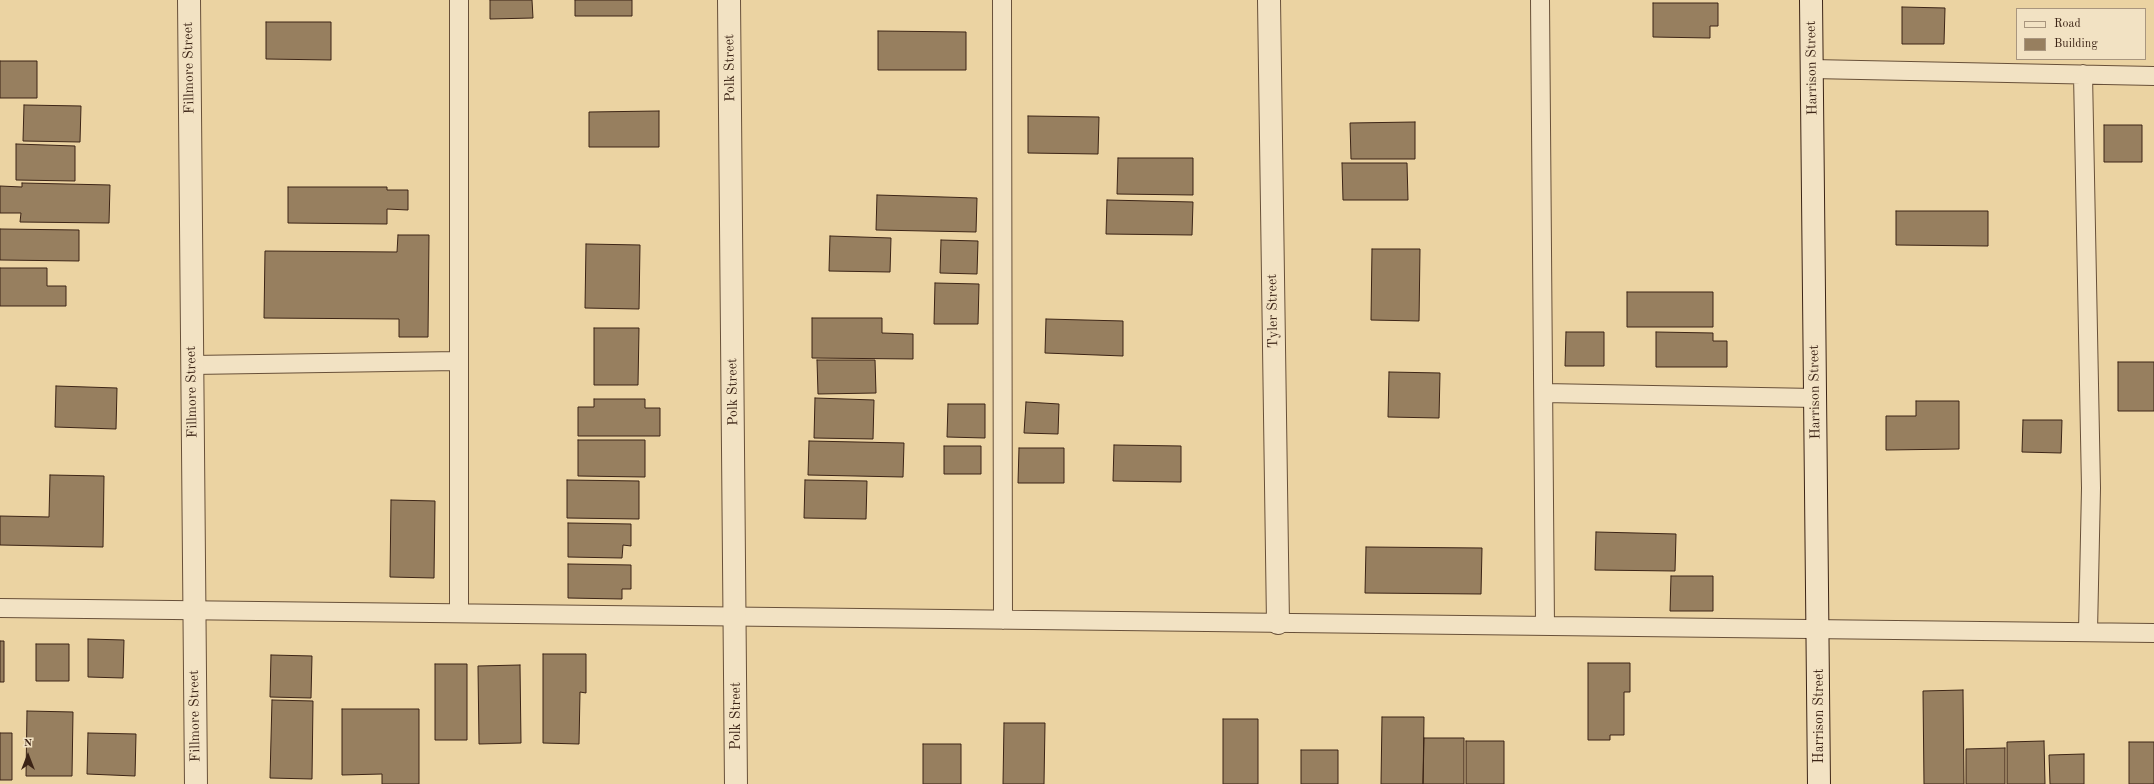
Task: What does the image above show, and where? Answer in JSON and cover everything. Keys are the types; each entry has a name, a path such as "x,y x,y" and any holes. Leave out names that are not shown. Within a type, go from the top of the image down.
{"street":[{"name":"Fillmore Street","path":"189,0 196,784"},
{"name":"Polk Street","path":"729,0 736,616 736,784"},
{"name":"Tyler Street","path":"1269,0 1278,622"},
{"name":"Harrison Street","path":"1811,0 1819,629 1819,784"}],"lane":[{"path":"459,613 458,361 460,0"},
{"path":"1002,0 1003,620"},
{"path":"1540,0 1545,626"},
{"path":"1812,69 2154,76"},
{"path":"2083,74 2091,488 2088,632"},
{"path":"192,364 458,361"},
{"path":"1544,393 1815,398"},
{"path":"0,608 2154,633"}],"building":[{"path":"490,0 532,0 533,18 490,19"},
{"path":"575,0 632,0 632,16 575,16"},
{"path":"1653,3 1718,3 1718,26 1710,26 1710,38 1653,37"},
{"path":"1902,7 1945,8 1944,44 1902,44"},
{"path":"266,22 331,22 331,60 266,59"},
{"path":"878,31 966,32 966,70 878,70"},
{"path":"0,61 37,61 37,98 0,98"},
{"path":"24,105 81,106 80,142 23,141"},
{"path":"659,111 659,147 589,147 589,112"},
{"path":"1028,116 1099,117 1098,154 1028,153"},
{"path":"1415,122 1415,159 1351,159 1350,123"},
{"path":"2104,125 2142,125 2142,162 2104,162"},
{"path":"16,144 75,146 75,181 16,180"},
{"path":"1118,158 1193,158 1193,195 1117,194"},
{"path":"1342,163 1407,163 1408,200 1343,200"},
{"path":"22,183 110,185 109,223 20,222 21,213 0,213 0,186 22,187"},
{"path":"288,187 387,187 387,190 408,190 408,210 387,209 387,224 288,223"},
{"path":"877,195 977,198 976,232 876,230"},
{"path":"1107,200 1193,202 1192,235 1106,234"},
{"path":"1896,211 1988,211 1988,246 1896,245"},
{"path":"0,229 79,230 79,261 0,260"},
{"path":"398,235 429,235 428,337 399,337 399,319 264,318 265,251 397,252"},
{"path":"830,236 891,238 890,272 829,271"},
{"path":"941,240 978,241 977,274 940,273"},
{"path":"586,244 640,245 639,309 585,308"},
{"path":"1372,249 1420,249 1419,321 1371,320"},
{"path":"0,268 47,268 47,286 66,286 66,306 0,306"},
{"path":"935,283 979,284 978,324 934,324"},
{"path":"1627,292 1713,292 1713,327 1627,327"},
{"path":"812,318 882,318 882,333 913,334 913,359 812,358"},
{"path":"1046,319 1123,321 1123,356 1045,353"},
{"path":"594,328 639,328 638,385 594,385"},
{"path":"1566,332 1604,332 1604,366 1565,366"},
{"path":"1656,332 1713,333 1713,341 1727,341 1727,367 1656,367"},
{"path":"817,360 875,360 876,393 818,394"},
{"path":"2118,362 2154,362 2154,411 2118,411"},
{"path":"1389,372 1440,373 1439,418 1388,417"},
{"path":"56,386 117,388 116,429 55,427"},
{"path":"815,398 874,400 873,439 814,438"},
{"path":"594,399 645,399 645,408 660,408 660,436 578,436 578,407 594,407"},
{"path":"1916,401 1959,401 1959,449 1886,450 1886,416 1916,416"},
{"path":"1026,402 1059,404 1058,434 1024,433"},
{"path":"948,404 985,404 985,438 947,437"},
{"path":"2023,420 2062,420 2061,453 2022,452"},
{"path":"578,440 645,440 645,477 578,476"},
{"path":"809,441 904,443 903,477 808,475"},
{"path":"1114,445 1181,446 1181,482 1113,481"},
{"path":"944,446 981,446 981,474 944,474"},
{"path":"1019,448 1064,448 1064,483 1018,483"},
{"path":"50,475 104,476 103,547 0,545 0,516 49,517"},
{"path":"567,480 639,481 639,519 567,518"},
{"path":"805,480 867,481 866,519 804,518"},
{"path":"391,500 435,501 434,578 390,577"},
{"path":"568,523 631,524 631,546 623,545 622,558 568,557"},
{"path":"1596,532 1676,534 1675,571 1595,570"},
{"path":"1366,547 1482,548 1481,594 1365,593"},
{"path":"568,564 631,565 631,589 622,589 622,599 568,598"},
{"path":"1671,576 1713,576 1713,611 1670,611"},
{"path":"88,639 124,640 123,678 88,677"},
{"path":"0,641 4,641 4,682 0,682"},
{"path":"36,644 69,644 69,681 36,681"},
{"path":"543,654 586,654 586,693 580,692 579,744 543,743"},
{"path":"271,655 312,656 311,698 270,697"},
{"path":"1588,663 1630,663 1630,692 1624,692 1624,735 1610,735 1610,740 1588,740"},
{"path":"435,664 467,664 467,740 435,740"},
{"path":"520,665 521,743 479,744 478,666"},
{"path":"1963,690 1964,784 1924,784 1923,691"},
{"path":"272,700 313,701 312,779 270,778"},
{"path":"342,709 419,709 419,784 382,784 382,774 342,775"},
{"path":"27,711 73,712 72,776 26,776"},
{"path":"1382,717 1424,717 1423,784 1381,784"},
{"path":"1223,719 1258,719 1258,784 1223,784"},
{"path":"1004,723 1045,723 1044,784 1003,784"},
{"path":"0,733 12,733 12,780 0,780"},
{"path":"88,733 136,734 135,776 87,774"},
{"path":"1424,738 1464,738 1464,784 1423,784"},
{"path":"1466,741 1504,741 1504,784 1466,784"},
{"path":"2044,741 2045,784 2007,784 2007,742"},
{"path":"2129,742 2154,742 2154,784 2129,784"},
{"path":"923,744 961,744 961,784 923,784"},
{"path":"2005,748 2005,784 1966,784 1966,749"},
{"path":"1301,750 1338,750 1338,784 1301,784"},
{"path":"2084,754 2084,784 2050,784 2049,755"}]}
